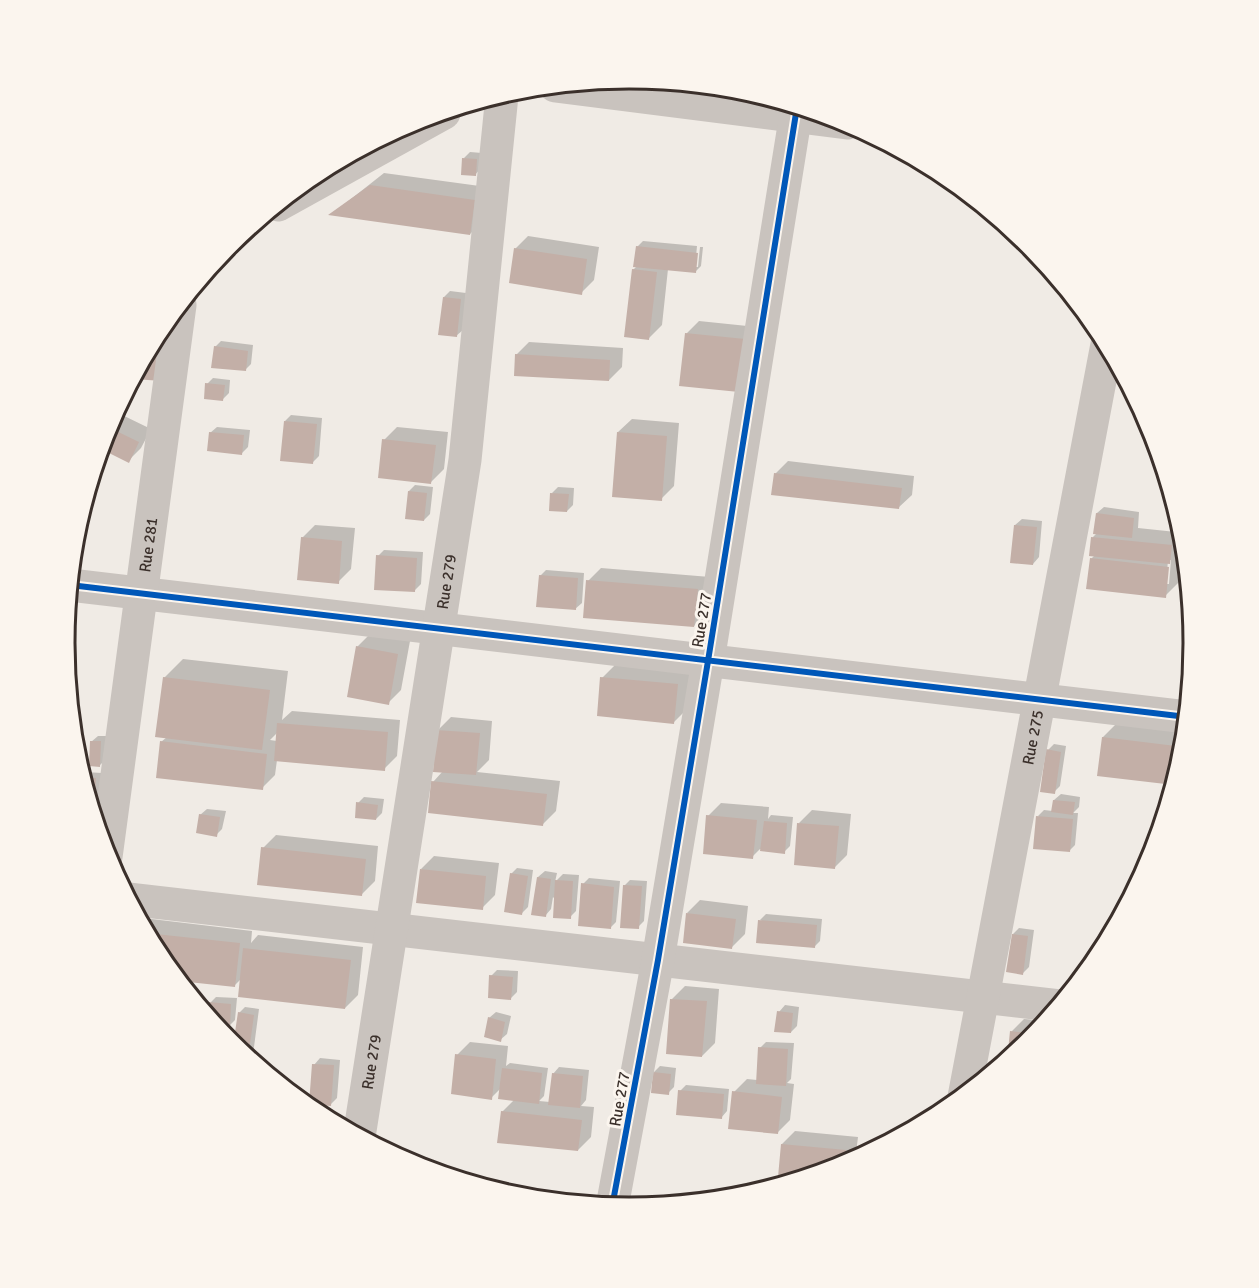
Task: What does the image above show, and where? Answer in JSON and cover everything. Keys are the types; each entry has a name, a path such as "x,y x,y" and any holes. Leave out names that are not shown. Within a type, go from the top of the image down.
{"street":[{"path":"599,91 780,110"},
{"name":"Rue 279","path":"360,1128 465,460 501,105"},
{"name":"Rue 277","path":"614,1198 658,960 796,115"},
{"name":"Rue 281","path":"109,835 178,323"},
{"name":"Rue 275","path":"966,1085 1104,358"},
{"path":"78,586 1179,716"},
{"path":"138,900 1050,1005"}],"building":[{"path":"462,158 477,159 476,176 461,175"},
{"path":"370,185 475,200 470,235 328,215"},
{"path":"636,246 698,253 696,273 633,267"},
{"path":"514,248 587,259 582,295 509,283"},
{"path":"632,269 657,272 649,340 624,337"},
{"path":"443,297 461,299 457,337 438,335"},
{"path":"685,333 745,339 739,392 679,386"},
{"path":"165,341 162,381 142,380"},
{"path":"214,346 248,351 246,371 211,368"},
{"path":"515,354 610,360 609,381 514,376"},
{"path":"205,383 225,385 223,401 204,399"},
{"path":"284,421 317,424 313,464 280,461"},
{"path":"117,431 139,442 129,463 109,453"},
{"path":"209,432 244,435 242,455 207,451"},
{"path":"617,432 667,436 662,501 612,497"},
{"path":"382,439 436,445 431,484 378,478"},
{"path":"774,473 902,488 899,509 771,495"},
{"path":"408,491 427,493 424,521 405,519"},
{"path":"550,493 569,494 567,512 549,511"},
{"path":"1096,513 1134,518 1132,538 1093,534"},
{"path":"1014,525 1037,527 1033,565 1010,563"},
{"path":"301,537 342,541 339,584 297,580"},
{"path":"1091,537 1172,545 1170,564 1089,556"},
{"path":"376,555 417,558 415,592 374,590"},
{"path":"1090,558 1169,567 1166,598 1086,589"},
{"path":"539,575 578,578 576,610 536,607"},
{"path":"586,580 698,589 694,627 583,618"},
{"path":"356,646 398,654 389,705 347,697"},
{"path":"163,677 270,690 262,750 155,737"},
{"path":"600,677 678,684 674,724 597,716"},
{"path":"277,723 388,732 385,771 274,761"},
{"path":"436,730 480,733 476,775 433,772"},
{"path":"1102,737 1174,746 1166,784 1097,776"},
{"path":"90,741 101,741 100,767 89,766"},
{"path":"160,741 267,754 263,790 156,778"},
{"path":"1046,749 1061,752 1055,794 1040,792"},
{"path":"92,778 96,778 95,792"},
{"path":"431,781 547,794 543,826 428,813"},
{"path":"1053,800 1075,802 1073,815 1051,812"},
{"path":"356,802 378,805 376,820 355,818"},
{"path":"199,814 220,817 217,837 196,833"},
{"path":"706,815 757,820 753,859 703,854"},
{"path":"1036,816 1073,819 1070,852 1033,849"},
{"path":"764,821 787,823 785,854 760,851"},
{"path":"797,823 839,826 835,869 794,865"},
{"path":"261,847 366,859 362,896 257,885"},
{"path":"420,869 486,876 483,910 416,903"},
{"path":"510,873 528,876 522,915 504,912"},
{"path":"537,877 551,879 546,917 531,915"},
{"path":"555,880 573,881 571,919 553,918"},
{"path":"581,883 614,887 611,929 578,926"},
{"path":"623,885 642,886 639,929 620,928"},
{"path":"686,913 736,919 732,949 683,943"},
{"path":"758,920 817,925 815,948 756,943"},
{"path":"157,934 240,943 235,987 190,982"},
{"path":"1012,934 1028,936 1023,975 1006,972"},
{"path":"243,948 351,960 345,1009 238,997"},
{"path":"489,975 513,977 511,1000 488,998"},
{"path":"670,999 707,1001 702,1057 666,1054"},
{"path":"208,1004 231,1004 230,1028 213,1010"},
{"path":"777,1011 793,1013 791,1033 774,1032"},
{"path":"238,1012 254,1015 249,1048 235,1034"},
{"path":"488,1017 505,1022 501,1042 484,1037"},
{"path":"1010,1031 1025,1033 1022,1036 1008,1049"},
{"path":"758,1047 788,1049 786,1086 756,1084"},
{"path":"455,1054 496,1059 492,1100 451,1094"},
{"path":"312,1064 334,1065 331,1106 321,1105 310,1097"},
{"path":"502,1068 542,1073 539,1104 498,1099"},
{"path":"653,1072 671,1074 669,1095 651,1093"},
{"path":"552,1073 583,1076 580,1108 548,1105"},
{"path":"678,1090 724,1094 722,1119 676,1115"},
{"path":"732,1091 782,1097 778,1134 728,1129"},
{"path":"501,1111 582,1120 578,1151 497,1143"},
{"path":"781,1144 846,1150 845,1154 842,1156 778,1177"}],"cycle path":[{"path":"614,1198 658,960 796,115"},
{"path":"78,586 1179,716"}]}
